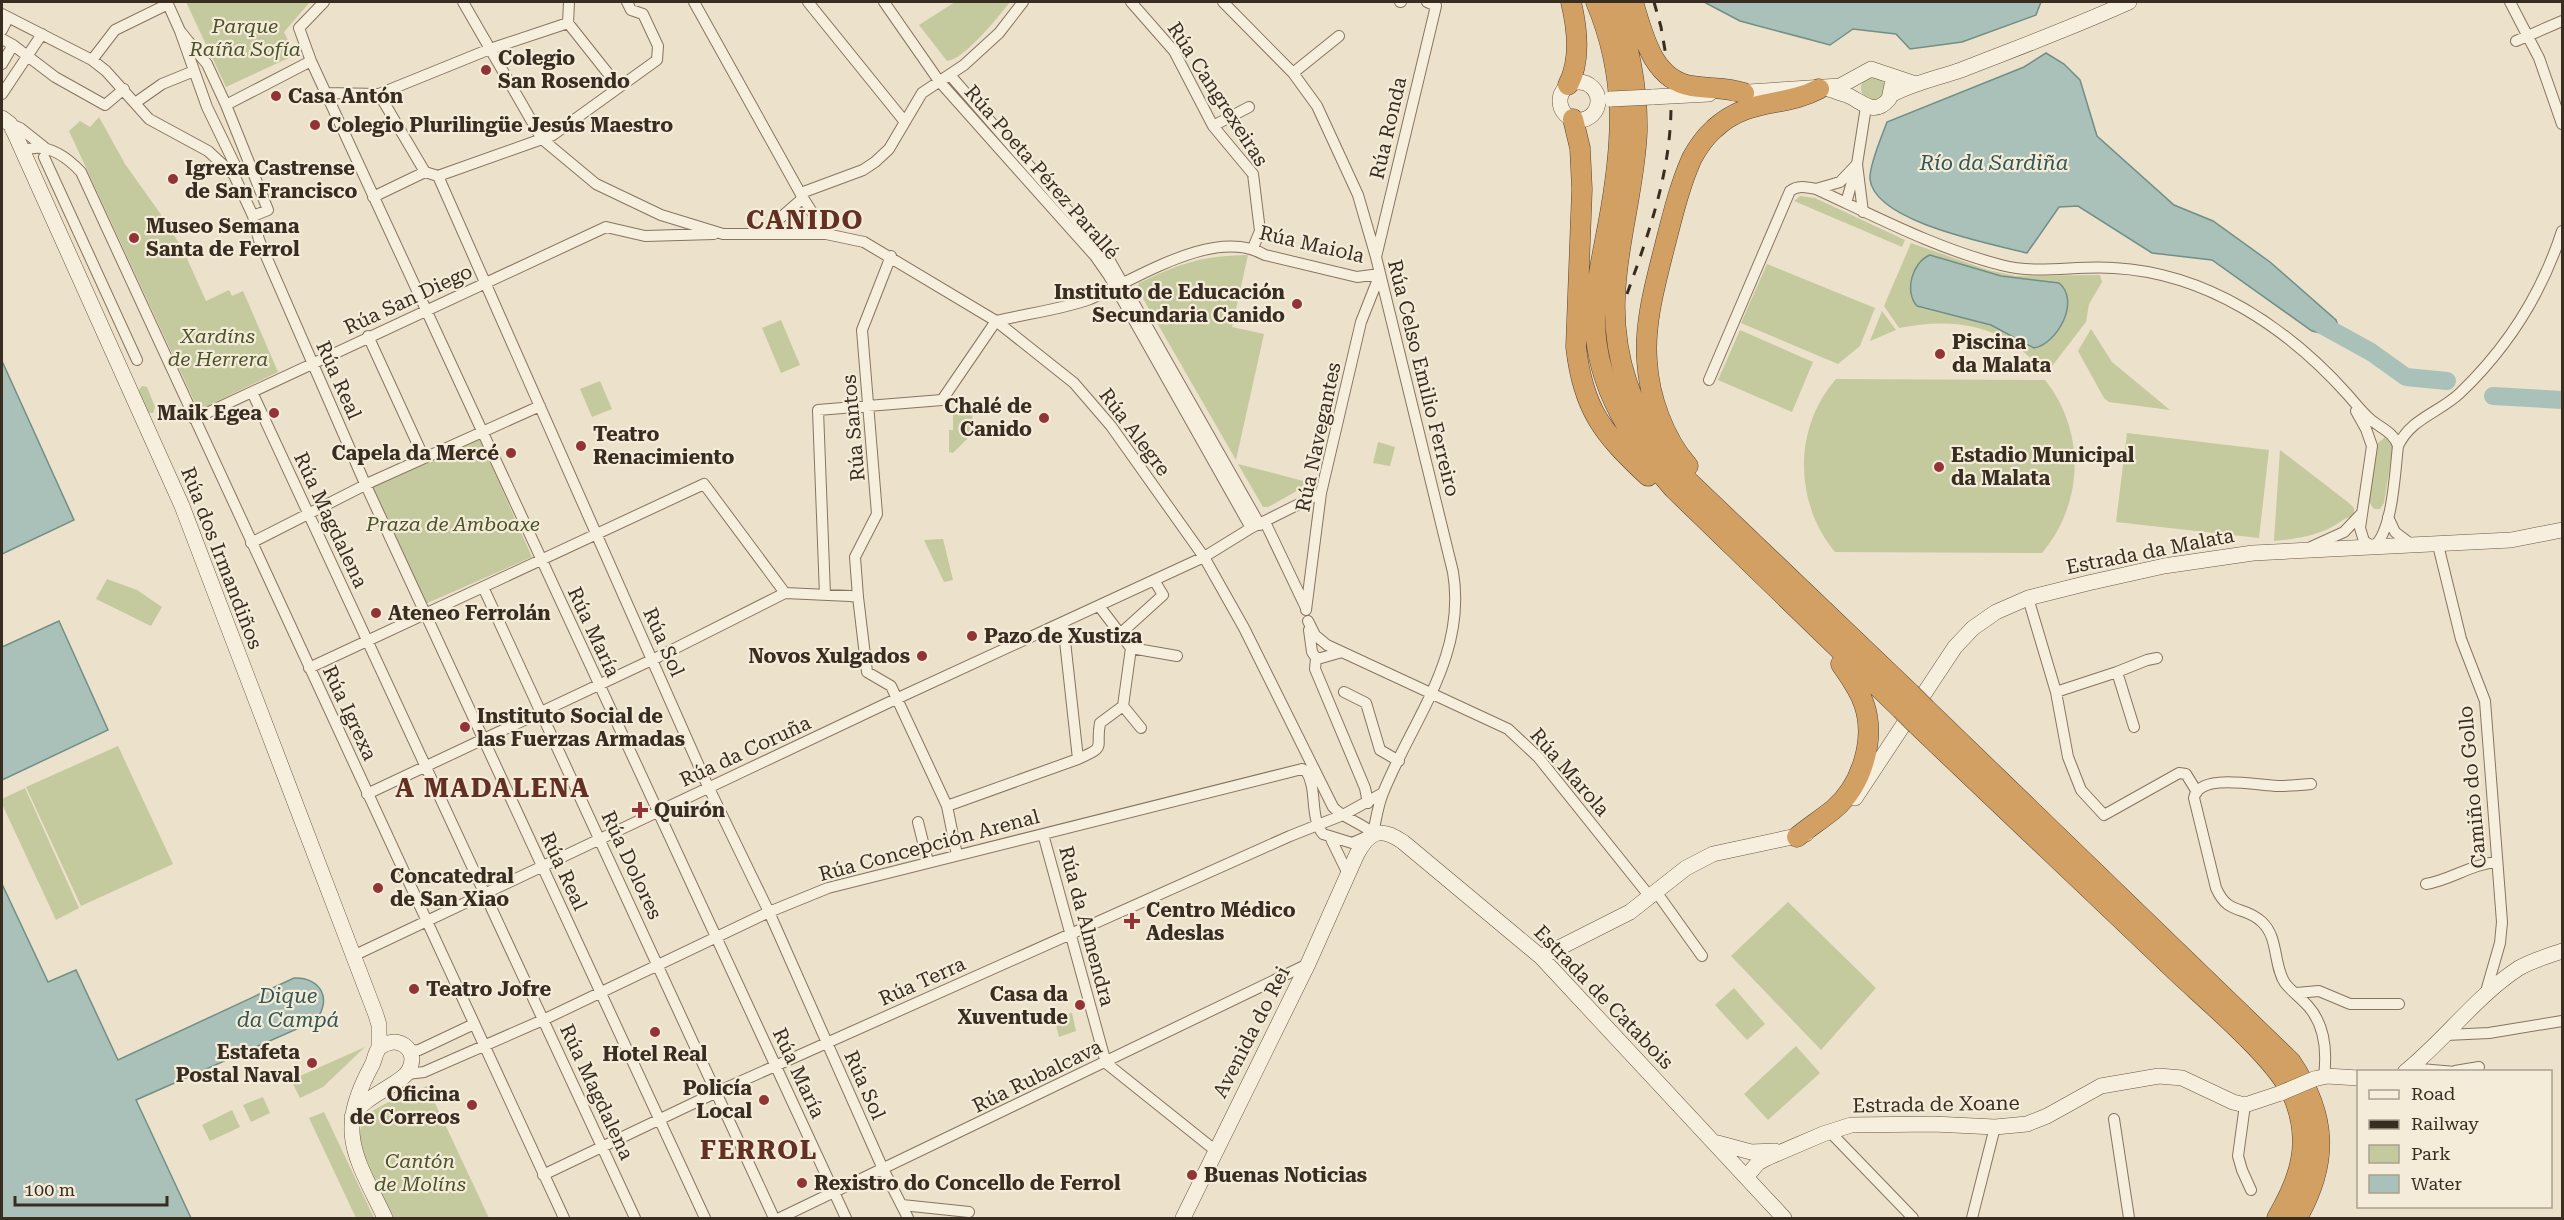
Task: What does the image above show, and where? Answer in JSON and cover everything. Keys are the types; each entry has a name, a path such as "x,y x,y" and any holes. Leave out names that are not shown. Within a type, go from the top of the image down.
{"highway":[{"path":"1568,85 1575,66 1576,52 1571,2"},
{"path":"1596,2 1607,29 1615,61 1621,105 1619,152 1600,269 1595,324 1602,368 1621,420 1647,458 1674,489 1826,638 1905,701"},
{"path":"1615,2 1632,60 1637,131 1634,167 1616,273 1613,322 1621,368 1639,414 1662,453 1684,477 1743,532 1905,701 2291,1062 2310,1093 2319,1123 2320,1139 2319,1157 2311,1191 2297,1218"},
{"path":"1633,2 1655,61 1663,71 1675,80 1691,86 1731,89 1744,93"},
{"path":"1743,532 1734,517 1680,457 1663,425 1653,396 1647,361 1648,326 1679,194 1693,156 1704,139 1730,116 1748,108 1800,97 1822,89"},
{"path":"1573,119 1580,148 1582,189 1576,347 1584,391 1592,412 1603,428 1646,474 1713,535 1741,555"},
{"path":"1797,837 1834,809 1855,783 1862,767 1868,737 1864,704 1826,638"},
{"path":"1922,717 2273,1065 2283,1079 2296,1104 2303,1144 2297,1183 2277,1218"}],"main road":[{"path":"1822,89 1862,104 1879,107 1891,95 1916,84 1944,76 2040,40 2129,2"},
{"path":"1605,100 1590,85 1579,81 1568,85 1560,101 1563,112 1579,120 1591,117 1605,100 1822,89 1840,86 1871,69 1916,84"},
{"path":"1886,75 1892,86 1891,95"},
{"path":"1856,77 1853,89 1862,104"},
{"name":"Rúa dos Irmandiños","path":"6,121 22,151 182,506 376,1015 379,1025 376,1055"},
{"name":"Estrada da Malata","path":"1540,957 1630,912 1686,868 1713,854 1743,846 1797,837 1824,827 1848,808 1962,638 1990,615 2028,598 2164,566 2253,554 2511,540 2562,530"},
{"name":"Avenida do Rei","path":"1183,1218 1308,964 1348,874 1362,846 1373,833"},
{"name":"Estrada de Catabois","path":"1373,833 1389,834 1403,843 1540,957 1741,1171 1779,1217"},
{"path":"2407,1070 2485,996 2519,968 2562,951"},
{"name":"Rúa dos Irmandiños","path":"376,1015 404,1046"},
{"path":"352,1117 358,1107 403,1076 412,1063 404,1046 386,1043 376,1055 361,1085 352,1117 352,1144 385,1218"},
{"path":"376,1055 375,1068 383,1077 403,1076"},
{"name":"Estrada de Xoane","path":"1784,1149 1851,1125 1995,1127 2027,1124 2037,1121 2101,1086 2165,1075 2182,1077 2233,1102 2245,1105"},
{"path":"2245,1105 2319,1078 2357,1078"},
{"path":"1714,1142 1751,1152 1784,1149"},
{"path":"1751,1152 1740,1158 1741,1171 1784,1149"}],"street":[{"name":"Rúa María","path":"324,2 299,28 311,61 846,1218"},
{"path":"463,2 542,139 596,184 661,215 723,234"},
{"path":"569,2 567,23 618,86"},
{"path":"374,197 424,172 438,176 553,135 657,60 658,46 642,14 631,10 627,2"},
{"path":"694,2 826,234"},
{"path":"808,2 905,122"},
{"name":"Rúa Poeta Pérez Parallé","path":"884,2 939,81 1119,285"},
{"path":"762,234 802,195 869,166 889,149 922,93 950,75 999,33 1023,2"},
{"name":"Rúa Cangrexeiras","path":"1131,2 1174,51 1213,126 1253,174 1260,231 1253,248"},
{"name":"Rúa Celso Emilio Ferreiro","path":"1223,2 1293,73 1317,106 1358,195 1376,257 1455,585 1456,607 1453,634 1445,664 1383,793 1373,833"},
{"path":"2510,2 2540,58 2562,124"},
{"path":"92,60 115,30 168,3 207,107 235,165 234,175"},
{"name":"Rúa Ronda","path":"1376,257 1432,4"},
{"path":"2,30 5,16 92,60 124,89 149,119 208,150 234,175"},
{"path":"2516,41 2529,38 2562,21"},
{"path":"325,93 379,94 490,49 567,23"},
{"path":"180,31 207,64 268,210 253,216"},
{"path":"2,94 42,34"},
{"path":"1293,73 1339,36"},
{"path":"2,39 55,77 105,105 124,89"},
{"path":"2,64 13,45"},
{"path":"226,105 311,61"},
{"path":"135,103 162,84 194,71"},
{"name":"Rúa Poeta Pérez Parallé","path":"950,75 1106,254 1119,285 1259,525"},
{"path":"379,94 424,172"},
{"path":"1846,203 1857,164 1862,104"},
{"path":"1213,126 1249,107"},
{"name":"Rúa Igrexa","path":"6,121 20,128 44,152 72,162 81,171 564,1218"},
{"path":"22,151 30,148 44,152 137,360"},
{"path":"1816,189 1840,182 1857,164"},
{"path":"1857,164 1863,212"},
{"name":"Rúa Real","path":"234,175 253,216 259,240 312,365 366,485 705,1218"},
{"name":"Rúa Sol","path":"438,176 709,789 768,912 883,1169 908,1218"},
{"path":"1709,380 1790,191 1800,187 1816,189 1944,248 2011,268 2031,270 2117,268 2161,276 2196,287 2246,309 2286,335 2310,355 2370,419 2395,436 2398,446"},
{"name":"Rúa Alegre","path":"606,227 645,236 826,234 864,242 891,256 996,321 1074,383 1105,418 1204,557 1244,628 1333,807 1343,815"},
{"name":"Rúa San Diego","path":"194,419 606,227"},
{"path":"2344,391 2366,429 2372,446 2362,512 2362,538 2373,547 2381,540 2388,517 2398,446 2410,427 2460,393 2503,345 2531,304 2562,231"},
{"name":"Rúa Maiola","path":"996,321 1088,299 1179,257 1225,247 1253,248 1265,255 1357,277 1380,274"},
{"name":"Rúa Santos","path":"891,256 862,330 878,514 855,557 867,672 891,686 896,699"},
{"name":"Rúa Navegantes","path":"1307,615 1321,493 1361,322 1380,274"},
{"path":"825,595 818,410 942,400 996,321"},
{"path":"368,336 424,458"},
{"name":"Rúa Magdalena","path":"252,392 636,1218"},
{"path":"251,543 366,485 540,406"},
{"path":"309,669 704,484 785,593"},
{"name":"Rúa da Coruña","path":"353,956 896,699 1204,557 1321,493"},
{"path":"2304,551 2344,532 2362,512"},
{"path":"2388,517 2395,532 2412,546"},
{"name":"Rúa Navegantes","path":"1259,525 1307,615 1320,649 1315,669 1367,793 1368,803"},
{"name":"Camiño do Gollo","path":"2438,545 2461,639 2485,701 2502,922 2500,943 2485,996"},
{"path":"1120,634 1163,595 1154,580"},
{"name":"Rúa Dolores","path":"483,587 774,1218"},
{"path":"367,794 652,660 785,593 858,597"},
{"path":"2028,598 2056,692 2068,757 2081,790 2104,815 2179,773 2186,774 2197,792"},
{"path":"1099,606 1131,648 1177,656"},
{"path":"1063,623 1078,759"},
{"path":"947,806 1096,751 1101,742 1100,723 1123,706 1131,648"},
{"name":"Rúa Marola","path":"1320,649 1342,652 1508,729 1538,757 1702,956"},
{"path":"2056,692 2157,658"},
{"path":"2117,672 2134,727"},
{"path":"1344,693 1366,703 1380,750 1399,761"},
{"path":"896,699 947,806 957,855"},
{"path":"1123,706 1141,728"},
{"path":"1310,757 1308,764 1302,769 1310,778 1318,825 1323,834 1352,843 1373,833 1360,822 1343,815"},
{"name":"Rúa Concepción Arenal","path":"403,1076 424,1072 543,1020 768,912 828,888 1302,769"},
{"path":"2311,784 2278,786 2226,782 2202,786 2194,798 2216,888 2222,901 2231,908 2253,915 2267,928 2285,982 2311,1009 2324,1035 2319,1078"},
{"name":"Rúa Celso Emilio Ferreiro","path":"1318,825 1368,803 1383,793"},
{"path":"918,822 928,862"},
{"name":"Rúa Terra","path":"543,1175 717,1092 1318,825"},
{"name":"Rúa da Almendra","path":"1043,834 1106,1063"},
{"path":"1331,838 1348,874"},
{"path":"2426,884 2444,881 2475,866 2497,862"},
{"name":"Rúa Rubalcava","path":"780,1218 1308,964"},
{"path":"2296,993 2319,991 2350,1004 2399,1004"},
{"path":"2446,1035 2489,1034 2562,1021"},
{"path":"404,1046 419,1050 474,1024"},
{"path":"1106,1063 1216,1151"},
{"path":"2460,1070 2479,1066"},
{"path":"2245,1105 2238,1156 2251,1190"},
{"path":"2114,1119 2128,1218"},
{"path":"1972,1218 1995,1127"},
{"path":"1830,1132 1913,1218"},
{"path":"902,1205 969,1212"}],"green space":[{"name":"Parque Raíña Sofía","path":"186,2 310,2 284,32 295,55 226,87"},
{"path":"955,2 1010,2 972,46 954,59 947,61 919,25"},
{"path":"1873,76 1881,80 1885,88 1881,96 1873,100 1865,96 1861,88 1865,80"},
{"name":"Xardíns de Herrera","path":"99,117 125,164 167,223 185,254 206,301 229,290 232,296 243,291 278,372 203,408 197,407 69,131 80,121 90,127"},
{"path":"1800,196 1815,198 1905,240 1902,247 1794,201"},
{"path":"1911,243 1988,270 2016,276 2100,275 2102,282 2089,304 2086,322 2049,370 2045,370 2012,343 1972,326 1943,323 1899,328 1884,306","holes":["1933,255 2014,279 2059,283 2065,291 2067,310 2063,320 2057,330 2042,345 2034,348 1991,325 1920,308 1911,298 1910,283 1915,271"]},
{"path":"1248,255 1232,327 1264,334 1236,460 1137,288 1139,283 1192,262 1217,257"},
{"path":"1767,264 1875,308 1860,346 1838,364 1741,323"},
{"path":"1882,311 1896,330 1870,341"},
{"path":"781,320 800,365 781,373 762,328"},
{"path":"2091,329 2112,362 2170,410 2109,402 2104,398 2078,351"},
{"path":"1740,330 1813,362 1792,412 1718,380"},
{"name":"Estadio Municipal da Malata","path":"1836,379 2045,380 2068,422 2075,467 2066,512 2056,533 2042,553 1835,552 1822,533 1812,511 1806,489 1804,466 1806,442 1812,420 1822,398"},
{"path":"600,381 612,409 592,417 580,389"},
{"path":"142,386 147,387 155,407 153,413 148,413 138,391"},
{"path":"972,407 973,433 953,453 949,452 949,430 953,430 953,408"},
{"path":"2127,433 2269,450 2259,538 2116,522"},
{"path":"2388,437 2393,447 2384,503 2380,509 2374,509 2369,502 2377,444"},
{"name":"Praza de Amboaxe","path":"479,438 532,557 423,605 371,486"},
{"path":"1378,442 1395,447 1390,466 1373,463"},
{"path":"2280,450 2349,503 2354,508 2354,516 2315,534 2274,541"},
{"path":"1238,464 1311,483 1268,507 1263,507"},
{"path":"943,539 953,580 944,582 924,540"},
{"path":"107,579 137,590 162,607 151,626 96,599"},
{"path":"118,746 173,864 81,906 26,787"},
{"path":"25,788 79,908 56,920 2,804 2,799"},
{"path":"1788,902 1876,988 1821,1050 1731,956"},
{"path":"1734,988 1765,1024 1747,1040 1715,1005"},
{"path":"1072,1013 1076,1031 1059,1037 1054,1017"},
{"path":"1796,1046 1820,1073 1768,1120 1744,1094"},
{"path":"365,1047 323,1087 300,1098 291,1080"},
{"name":"Cantón de Molíns","path":"427,1086 489,1218 394,1218 374,1180 360,1141 363,1121 377,1108"},
{"path":"263,1097 270,1113 251,1122 243,1105"},
{"path":"232,1110 240,1127 210,1141 202,1125"},
{"path":"324,1112 374,1218 356,1218 309,1118"}],"water":[{"path":"1704,2 2041,2 2036,15 1962,42 1910,49 1896,34 1853,29 1830,45 1740,21"},
{"name":"Río da Sardiña","path":"2046,53 2064,64 2080,80 2097,136 2174,205 2213,221 2270,262 2336,320 2342,338 2312,331 2212,260 2152,253 2078,206 2059,207 2027,253 1937,229 1891,207 1876,194 1870,173 1887,122 2024,67"},
{"path":"1930,255 2001,276 2059,283 2068,300 2063,321 2051,339 2034,348 1991,325 1917,306 1911,293 1912,278 1919,264"},
{"path":"2,361 74,520 2,554"},
{"path":"59,621 108,730 2,780 2,647"},
{"name":"Dique da Campá","path":"2,884 48,982 76,970 118,1060 294,978 311,981 321,991 323,1005 315,1021 136,1100 191,1218 2,1218"}],"waterway":[{"name":"Río da Sardiña","path":"2322,325 2371,352 2406,377 2447,381"},
{"name":"Río da Sardiña","path":"2493,396 2562,400"}],"railway":[{"path":"1654,2 1666,56"},
{"path":"1627,294 1657,203 1667,157 1671,109"}],"place":[{"name":"Colegio San Rosendo","path":"486,70"},
{"name":"Casa Antón","path":"276,96"},
{"name":"Colegio Plurilingüe Jesús Maestro","path":"315,125"},
{"name":"Igrexa Castrense de San Francisco","path":"173,179"},
{"name":"Museo Semana Santa de Ferrol","path":"134,238"},
{"name":"Instituto de Educación Secundaria Canido","path":"1297,304"},
{"name":"Piscina da Malata","path":"1940,354"},
{"name":"Maik Egea","path":"274,413"},
{"name":"Chalé de Canido","path":"1044,418"},
{"name":"Teatro Renacimiento","path":"581,446"},
{"name":"Capela da Mercé","path":"511,453"},
{"name":"Estadio Municipal da Malata","path":"1939,467"},
{"name":"Ateneo Ferrolán","path":"376,613"},
{"name":"Pazo de Xustiza","path":"972,636"},
{"name":"Novos Xulgados","path":"922,656"},
{"name":"Instituto Social de las Fuerzas Armadas","path":"465,727"},
{"name":"Quirón","path":"640,810"},
{"name":"Concatedral de San Xiao","path":"378,888"},
{"name":"Centro Médico Adeslas","path":"1132,921"},
{"name":"Teatro Jofre","path":"414,989"},
{"name":"Casa da Xuventude","path":"1080,1005"},
{"name":"Hotel Real","path":"655,1032"},
{"name":"Estafeta Postal Naval","path":"312,1063"},
{"name":"Policía Local","path":"764,1100"},
{"name":"Oficina de Correos","path":"472,1105"},
{"name":"Buenas Noticias","path":"1192,1175"},
{"name":"Rexistro do Concello de Ferrol","path":"802,1183"}],"district":[{"name":"CANIDO","path":"805,220"},
{"name":"A MADALENA","path":"493,788"},
{"name":"FERROL","path":"759,1150"}]}
